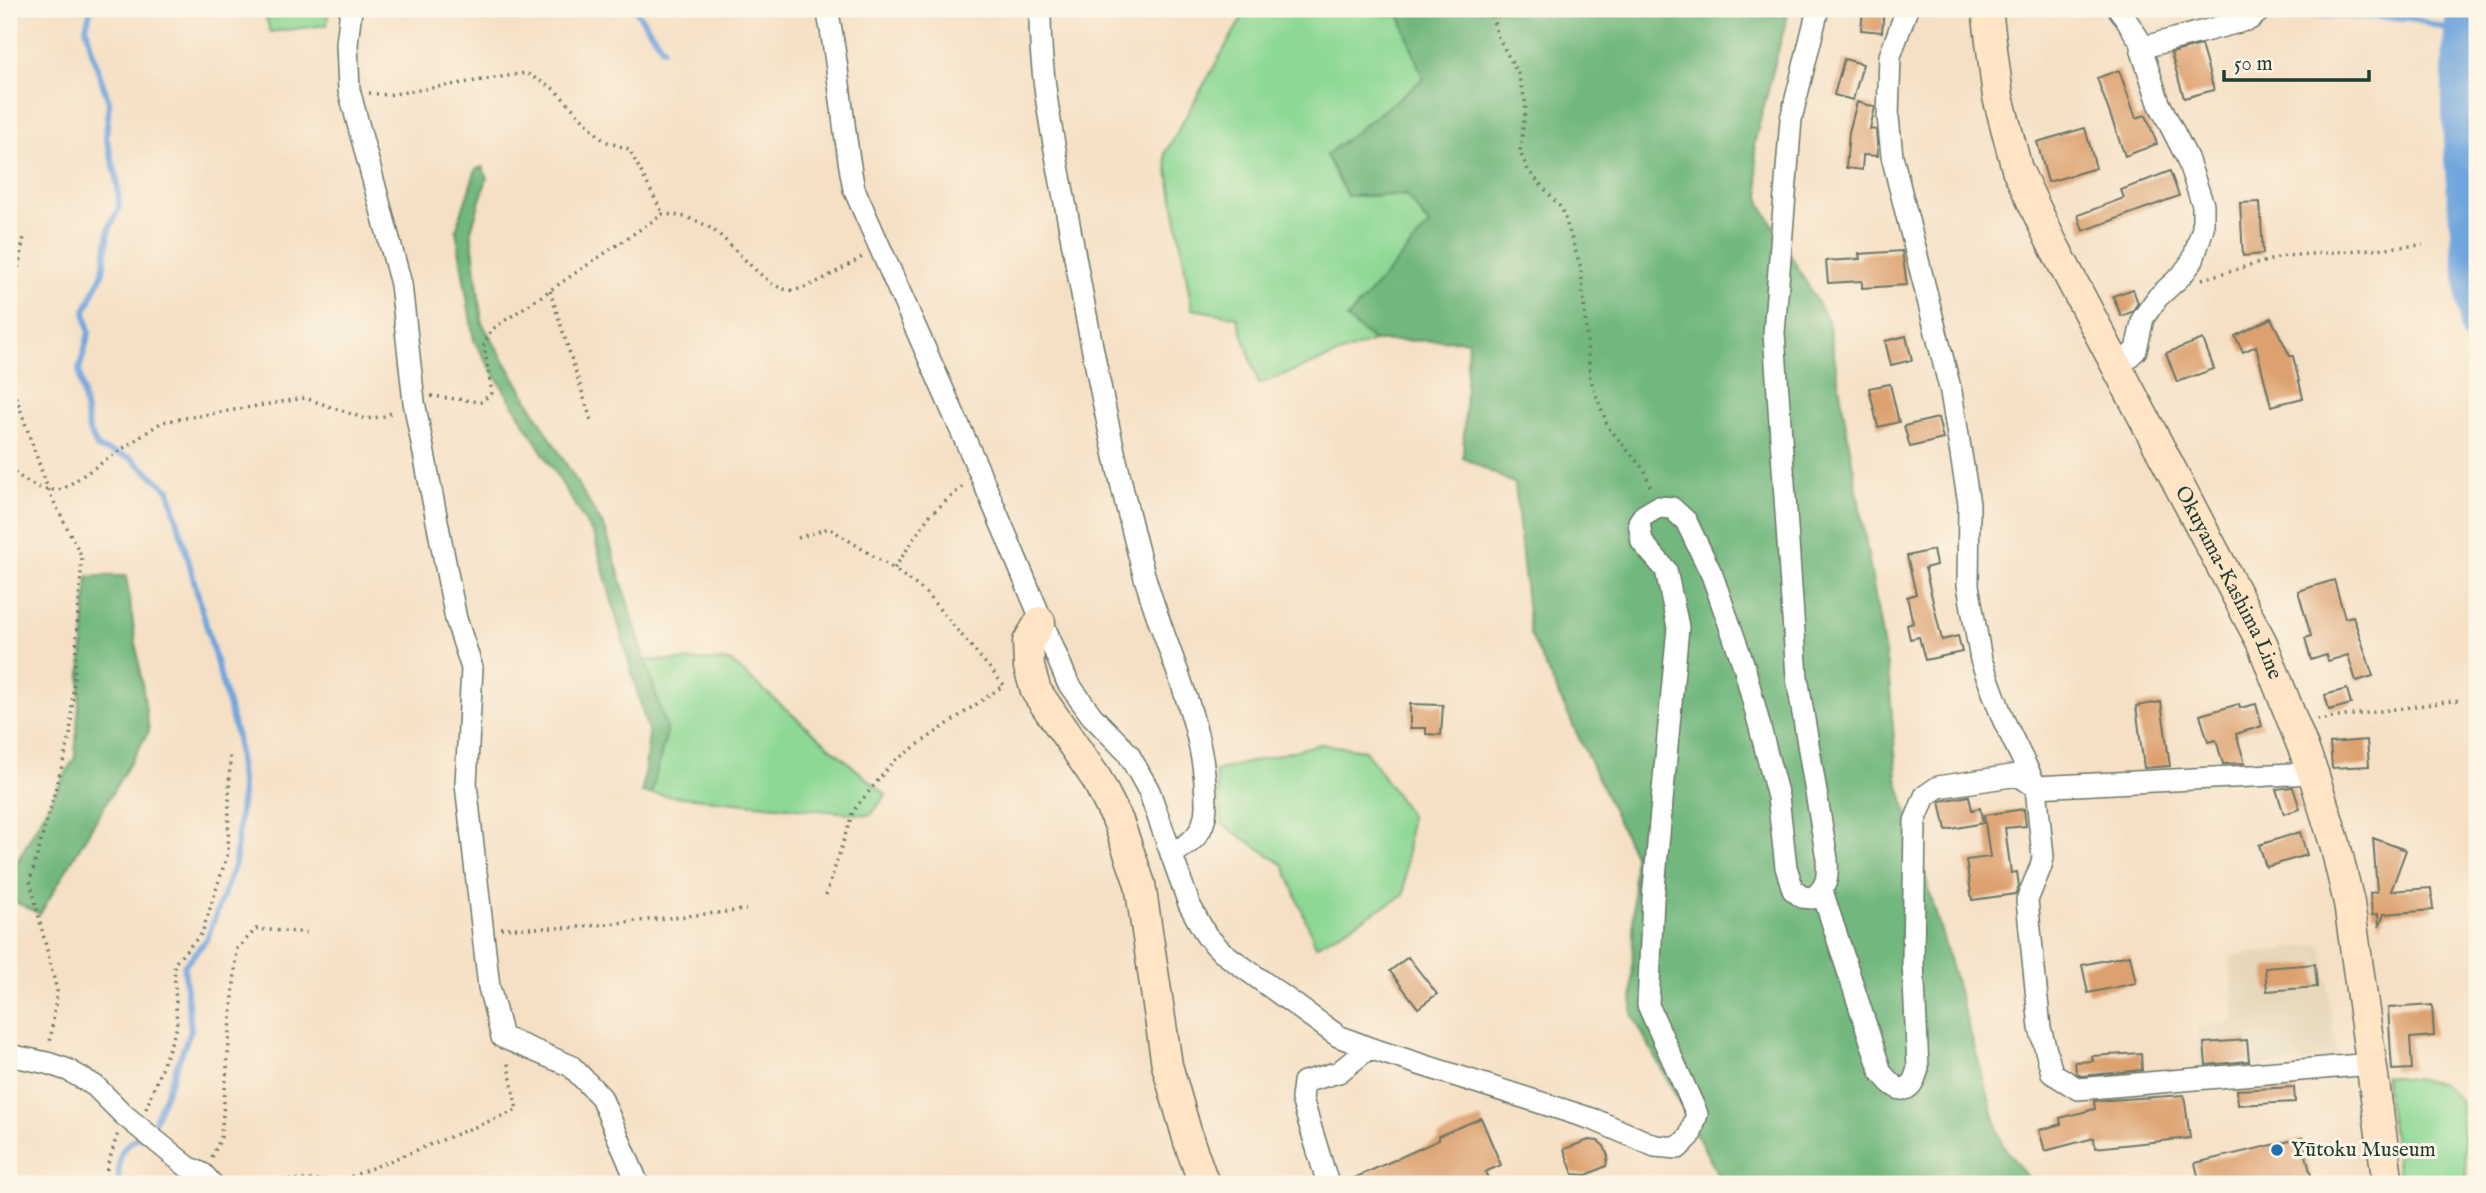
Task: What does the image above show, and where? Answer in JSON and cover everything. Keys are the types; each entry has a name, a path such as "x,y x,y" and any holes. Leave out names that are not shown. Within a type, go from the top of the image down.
{"main road":[{"name":"Okuyama-Kashima Line","path":"1987,9 1998,97 2017,169 2051,241 2119,366 2262,643 2313,773 2335,844 2349,903 2388,1184"},
{"path":"1040,622 1028,642 1029,667 1036,691 1096,778 1118,821 1140,884 1167,1065 1204,1184"}],"street":[{"path":"351,9 347,44 349,90 401,284 414,402 456,619 472,668 466,784 489,987 502,1037 571,1066 601,1097 638,1184"},
{"path":"827,9 836,53 846,151 854,189 979,471 1040,622 1068,683 1092,716 1128,753 1149,791 1189,904 1206,935 1222,952 1338,1036 1595,1120 1655,1146 1678,1148 1690,1136 1697,1114 1648,1005 1653,899 1678,627 1665,570 1642,542 1639,522 1643,516 1658,507 1672,508 1686,521 1712,575 1744,666 1778,797 1786,867 1793,890 1802,897 1813,898 1822,891 1828,880 1827,859 1797,677 1774,333 1791,119 1818,9"},
{"path":"1040,9 1040,40 1049,114 1092,348 1142,569 1186,694 1202,754 1206,808 1202,830 1192,843 1171,854"},
{"path":"1907,9 1890,56 1888,117 1892,156 1951,392 1969,503 1968,585 1981,660 2003,719 2036,787 2043,857 2042,866 2026,900 2040,1028 2052,1073 2078,1089 2371,1064"},
{"path":"2119,9 2144,47 2142,51 2159,103 2187,158 2203,205 2203,228 2193,260 2182,275 2158,297 2143,318 2136,350 2119,366"},
{"path":"2144,47 2250,19 2261,11"},
{"path":"1822,891 1881,1072 1891,1085 1900,1090 1915,1082 1918,1068 1913,961 1915,821 1925,796 1938,787 2018,775 2036,787 2313,773"},
{"path":"1328,1184 1302,1099 1304,1082 1339,1072 1369,1048"},
{"path":"9,1055 68,1070 95,1086 132,1121 188,1167 208,1179"}],"path":[{"path":"1490,9 1498,37 1518,74 1526,104 1520,152 1528,170 1562,209 1581,268 1590,378 1608,427 1645,471 1658,507"},
{"path":"349,90 387,95 526,73 554,89 604,141 629,149 663,214"},
{"path":"9,468 30,484 48,492 63,489 162,422 305,398 366,419 385,416 431,396 481,402 492,393 485,345 491,330 663,214 685,215 713,230 775,286 793,290 835,273 879,247"},
{"path":"9,316 24,237"},
{"path":"2182,275 2205,280 2284,256 2423,245"},
{"path":"550,291 592,420"},
{"path":"9,377 48,492 82,556 70,737 30,881 57,991 47,1063"},
{"path":"894,569 929,516 979,471"},
{"path":"798,538 830,528 894,569 924,591 1004,685 892,762 853,811 826,895"},
{"path":"2294,723 2460,700"},
{"path":"106,1184 107,1167 177,1027 174,964 202,933 228,853 230,755"},
{"path":"482,928 568,928 746,910"},
{"path":"208,1179 221,1137 237,949 256,929 310,933"},
{"path":"233,1184 257,1181 342,1180 517,1110 502,1037"}],"shaded area":[{"path":"2322,944 2337,1058 2200,1073 2197,1027 2235,1021 2230,956"}],"green space":[{"path":"264,9 329,9 327,25 270,32"},
{"path":"1247,9 1323,9 1400,15 1424,79 1326,155 1347,196 1406,195 1430,225 1347,319 1374,341 1259,384 1237,317 1192,309 1165,153"},
{"path":"1323,9 1789,9 1754,144 1761,204 1828,320 1889,678 1897,778 2002,1144 2032,1184 1723,1184 1632,1014 1634,855 1530,634 1515,484 1463,458 1468,340 1374,341 1347,319 1429,225 1406,195 1347,196 1326,155 1423,79 1400,16"},
{"path":"483,167 487,178 471,230 482,323 606,531 667,731 651,794 642,793 649,735 594,536 474,341 456,230 476,169"},
{"path":"88,576 126,576 149,731 40,914 9,899 9,876 75,757"},
{"path":"645,660 730,661 886,795 871,815 651,794 667,731"},
{"path":"1320,744 1365,750 1410,815 1404,895 1316,946 1284,865 1222,824 1215,771"},
{"path":"2384,1076 2439,1082 2460,1100 2467,1184 2400,1184"}],"building":[{"path":"1863,9 1884,9 1882,32 1861,30"},
{"path":"2201,45 2214,90 2184,98 2171,53"},
{"path":"1844,59 1863,64 1853,100 1834,95"},
{"path":"2119,70 2136,118 2146,115 2157,144 2125,156 2097,78"},
{"path":"1857,102 1875,107 1870,129 1876,130 1878,156 1863,155 1862,170 1846,168 1849,132"},
{"path":"2085,128 2096,168 2048,182 2037,142"},
{"path":"2170,171 2179,196 2083,231 2078,215 2124,198 2121,190"},
{"path":"2260,202 2263,254 2243,256 2240,203"},
{"path":"1902,251 1907,285 1862,288 1862,281 1828,283 1826,261 1860,259 1859,254"},
{"path":"2133,289 2138,303 2132,312 2121,316 2113,296"},
{"path":"2271,318 2290,356 2293,356 2303,398 2271,406 2256,346 2243,352 2235,336"},
{"path":"1906,336 1912,360 1891,365 1885,341"},
{"path":"2203,339 2214,369 2177,382 2166,353"},
{"path":"1890,384 1899,422 1878,427 1869,388"},
{"path":"1938,418 1943,439 1910,447 1904,426"},
{"path":"1933,550 1936,565 1925,568 1942,640 1958,636 1962,652 1925,660 1919,637 1910,639 1907,625 1913,623 1907,597 1916,594 1907,556"},
{"path":"2334,580 2345,618 2353,616 2373,676 2356,681 2348,655 2328,661 2326,655 2311,660 2305,638 2311,636 2298,591"},
{"path":"2347,689 2351,704 2329,710 2325,695"},
{"path":"2161,702 2170,766 2144,768 2136,706"},
{"path":"1410,704 1443,705 1441,735 1426,734 1426,728 1410,728"},
{"path":"2239,704 2240,708 2256,704 2262,726 2236,734 2245,763 2223,764 2216,740 2208,742 2200,715"},
{"path":"2367,740 2369,766 2332,768 2330,743"},
{"path":"2293,787 2300,809 2284,814 2276,789"},
{"path":"1969,796 1972,810 1980,808 1983,823 1946,830 1940,801"},
{"path":"2024,809 2026,826 2005,828 2011,873 2017,872 2019,886 2015,894 1972,900 1966,860 1990,857 1984,815"},
{"path":"2300,832 2307,855 2266,867 2259,845"},
{"path":"2373,838 2406,850 2391,891 2431,888 2433,910 2384,914 2379,927 2378,914 2372,915 2370,893 2377,892"},
{"path":"2130,955 2136,983 2088,993 2082,965"},
{"path":"1408,957 1437,994 1418,1008 1390,971"},
{"path":"2315,964 2317,987 2267,991 2265,968"},
{"path":"2432,1005 2434,1036 2410,1038 2412,1069 2392,1070 2388,1008"},
{"path":"2247,1040 2249,1061 2206,1065 2204,1043"},
{"path":"2141,1053 2142,1070 2081,1076 2076,1072 2075,1062 2093,1061 2092,1056"},
{"path":"2294,1087 2295,1102 2238,1105 2237,1090"},
{"path":"2184,1095 2190,1138 2095,1148 2094,1138 2045,1151 2039,1130 2061,1124 2060,1118 2095,1109 2094,1101"},
{"path":"1481,1118 1501,1165 1485,1172 1491,1184 1341,1184 1439,1140 1438,1136"},
{"name":"Yūtoku Museum","path":"2302,1138 2311,1176 2302,1179 2303,1184 2200,1184 2195,1163"},
{"path":"1589,1140 1598,1141 1604,1146 1608,1156 1606,1166 1587,1175 1573,1174 1564,1149"}],"waterway":[{"path":"91,9 86,27 109,102 106,137 117,178 119,207 109,229 103,272 85,311 89,333 79,370 89,431 98,448 131,458 169,490 237,737 242,792 235,863 207,939 184,966 191,1030 151,1130"},
{"path":"635,9 663,49"},
{"path":"2464,9 2460,49 2460,129 2477,329"},
{"path":"2264,12 2410,18 2461,33"},
{"path":"118,1184 121,1154 128,1144 142,1136"}],"place":[{"name":"Yūtoku Museum","path":"2277,1150"}]}
